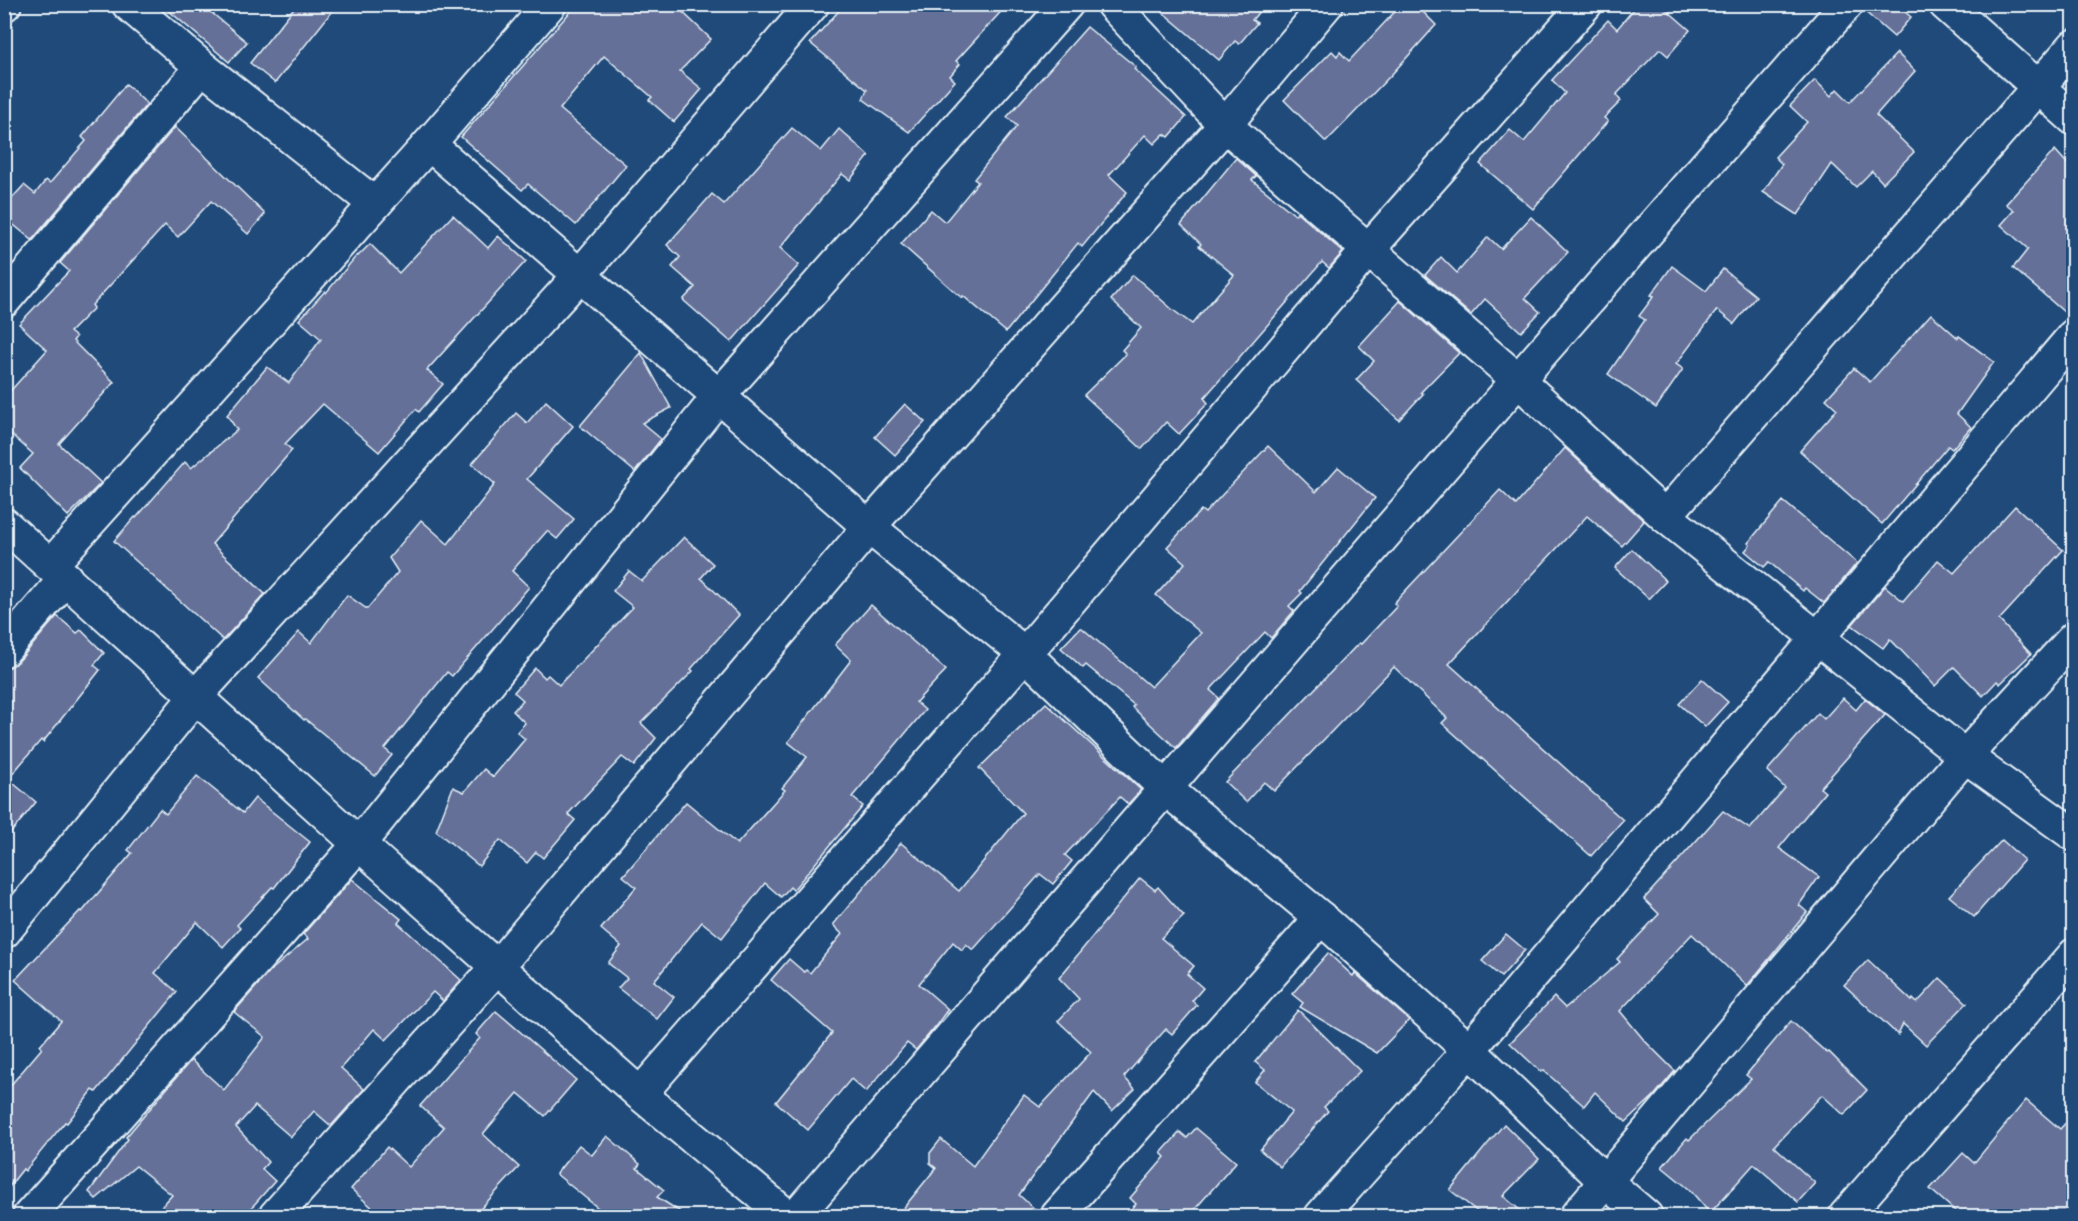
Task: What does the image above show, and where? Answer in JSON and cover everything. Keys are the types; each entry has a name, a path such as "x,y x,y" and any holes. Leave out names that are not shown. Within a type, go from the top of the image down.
{"street":[{"path":"128,4 202,67 375,204"},
{"path":"4,650 58,572 550,4"},
{"path":"4,932 196,696 580,275 813,4"},
{"path":"29,1216 359,844 718,398 1067,4"},
{"path":"1112,4 1225,125 1518,380 1665,516 1965,756 2073,835"},
{"path":"275,1216 497,967 869,527 1225,125 1327,4"},
{"path":"640,1094 1025,654 1367,250 1586,4"},
{"path":"796,1216 1518,380 1847,4"},
{"path":"1945,4 2073,118"},
{"path":"1665,516 2073,46"},
{"path":"4,301 202,67"},
{"path":"429,144 718,398 869,527 1025,654 1166,789 1321,918 1469,1050 1605,1181 1646,1216"},
{"path":"1321,1216 1469,1050 2073,335"},
{"path":"4,524 640,1094 787,1216"},
{"path":"1576,1216 1965,756 2073,638"},
{"path":"1057,1216 1321,918"},
{"path":"1845,1216 2073,955"}],"building":[{"path":"161,4 201,4 247,42 229,62"},
{"path":"297,4 338,4 275,83 250,63"},
{"path":"577,4 674,4 711,39 680,71 702,89 674,122 649,100 652,97 604,56 560,109 626,165 576,225 528,184 522,190 461,137"},
{"path":"845,4 1008,4 956,61 960,64 950,76 955,81 909,132 863,99 867,90 810,43"},
{"path":"1153,4 1265,4 1252,20 1257,23 1239,44 1235,41 1219,60"},
{"path":"1402,4 1415,4 1436,25 1326,142 1284,100 1332,51 1337,56 1340,52 1349,61"},
{"path":"1638,4 1660,4 1690,30 1668,56 1660,49 1616,95 1621,101 1604,118 1608,121 1533,209 1480,164 1510,130 1524,142 1565,93 1552,80 1608,20 1617,29"},
{"path":"1865,4 1896,4 1911,17 1894,37 1863,10"},
{"path":"1087,27 1136,67 1134,69 1186,117 1169,137 1164,134 1154,144 1145,135 1109,175 1127,192 1082,247 1078,243 1006,332 963,296 962,298 901,244 931,210 945,222 978,182 974,179 1017,126 1007,117"},
{"path":"1897,53 1915,71 1876,115 1914,152 1883,183 1872,171 1856,187 1832,164 1798,215 1763,192 1782,164 1775,157 1807,122 1790,106 1815,80 1831,96 1837,89 1850,102"},
{"path":"126,84 147,104 32,240 4,217 4,207 24,185 35,194 46,180 50,183 86,141 82,137"},
{"path":"175,127 265,214 248,234 211,201 178,237 165,225 92,305 94,308 70,332 76,337 73,341 114,382 59,444 101,483 68,516 20,468 33,454 4,428 4,398 47,350 19,324 69,271 60,263"},
{"path":"792,128 821,151 839,129 869,156 850,180 842,174 780,248 799,265 731,342 683,300 695,287 672,267 680,257 667,245 712,194 724,204"},
{"path":"2055,150 2073,170 2073,318 2013,268 2028,249 2001,225 2014,210 2006,204"},
{"path":"1236,158 1256,176 1252,180 1295,215 1297,212 1343,252 1329,268 1322,262 1204,398 1208,403 1179,434 1166,422 1142,449 1084,395 1126,354 1122,350 1141,328 1111,300 1133,275 1192,324 1234,275 1199,246 1201,244 1181,225"},
{"path":"453,215 488,248 498,236 526,261 427,370 443,384 419,412 416,409 379,452 323,404 285,444 292,450 212,544 265,594 223,640 114,541 185,462 191,468 237,430 227,415 267,367 289,383 321,339 299,320 325,291 326,293 357,255 370,244 399,273"},
{"path":"1531,217 1568,252 1525,298 1540,312 1521,332 1485,299 1471,315 1425,275 1441,257 1457,273 1488,237 1501,249"},
{"path":"1672,266 1706,291 1723,269 1756,296 1734,324 1717,310 1676,364 1683,369 1656,408 1608,374 1645,320 1639,316"},
{"path":"1400,301 1459,353 1421,392 1423,394 1399,420 1356,380 1374,361 1359,346"},
{"path":"1931,314 1958,338 1959,336 1994,362 1957,414 1971,427 1952,449 1948,446 1882,524 1800,451 1837,409 1826,399 1854,368 1870,382"},
{"path":"641,353 671,408 642,423 661,439 635,472 580,426"},
{"path":"546,401 573,426 527,479 574,519 557,539 547,531 512,571 529,587 452,676 447,672 385,749 392,755 375,776 304,720 258,678 299,632 311,643 347,595 367,609 398,572 389,558 421,520 448,544 495,484 472,464 516,413 527,423"},
{"path":"905,404 925,422 895,455 875,437"},
{"path":"1268,446 1316,492 1338,467 1375,498 1300,591 1302,593 1289,606 1294,611 1271,638 1265,632 1210,690 1219,698 1176,748 1132,707 1134,705 1086,665 1083,668 1061,648 1082,628 1151,687 1201,633 1156,595 1185,563 1167,547 1201,510 1205,513"},
{"path":"1565,448 1644,521 1622,546 1587,516 1449,664 1623,820 1591,856 1442,723 1447,718 1394,667 1274,791 1264,782 1246,802 1225,782 1397,606 1394,603 1500,490 1516,505"},
{"path":"1783,501 1857,563 1824,603 1805,588 1803,591 1769,562 1764,567 1745,551 1750,545 1748,543"},
{"path":"2015,506 2063,550 1999,620 2031,654 2000,684 1997,681 1983,696 1954,667 1935,686 1890,639 1883,648 1852,625 1885,586 1903,601 1938,560 1954,573"},
{"path":"684,537 713,564 701,578 739,615 691,669 693,671 641,723 656,738 634,766 622,757 568,814 575,820 543,858 536,852 527,863 500,840 479,866 436,831 453,787 464,792 484,769 493,777 525,739 517,732 525,723 513,711 523,700 514,692 535,668 545,678 548,675 559,685 633,607 613,591 629,571 642,581"},
{"path":"1632,549 1666,581 1649,599 1615,568"},
{"path":"871,605 946,670 916,702 925,710 852,797 863,806 793,890 790,887 781,897 765,883 722,938 702,922 654,981 674,997 657,1019 618,988 627,978 608,963 621,946 601,929 636,887 623,876 686,802 737,844 785,790 782,788 807,757 788,742 851,660 835,645"},
{"path":"57,616 77,633 81,630 104,653 94,665 100,670 43,742 41,740 8,779 36,802 4,841 4,667 10,667 18,662"},
{"path":"1702,679 1728,702 1705,727 1679,704"},
{"path":"1843,698 1856,710 1865,699 1885,715 1820,788 1825,792 1779,848 1819,877 1799,905 1807,912 1747,986 1692,934 1620,1011 1644,1040 1675,1071 1653,1097 1626,1122 1595,1092 1584,1106 1543,1070 1541,1072 1510,1043 1554,997 1565,1008 1620,962 1617,959 1659,914 1644,899 1723,811 1750,829 1785,788 1767,771 1818,713 1824,719"},
{"path":"1046,703 1141,790 1128,804 1120,797 1065,855 1072,861 1053,884 1040,874 973,950 966,944 962,950 953,942 919,984 948,1009 935,1027 916,1050 907,1043 866,1092 851,1079 808,1130 776,1102 832,1033 771,980 789,959 804,972 806,970 810,973 842,934 833,925 901,843 959,891 1023,813 979,768"},
{"path":"197,776 243,813 255,798 310,842 274,888 272,887 237,925 240,928 223,947 197,922 155,973 177,992 96,1092 93,1090 67,1123 65,1122 4,1193 4,1093 42,1048 40,1046 61,1021 15,980 80,911 82,912 132,853 128,850 160,809 166,814"},
{"path":"2002,840 2024,860 1974,917 1949,896"},
{"path":"1140,878 1155,890 1158,887 1184,916 1161,938 1194,966 1187,974 1203,988 1192,1001 1197,1005 1172,1034 1166,1029 1124,1077 1135,1089 1112,1111 1094,1092 1019,1195 1040,1216 897,1216 936,1168 930,1163 930,1153 941,1139 973,1166 1024,1095 1040,1107 1091,1052 1058,1021 1079,999 1059,978"},
{"path":"352,879 401,919 398,923 461,980 443,1001 433,992 386,1040 374,1029 341,1068 364,1089 331,1126 314,1111 291,1137 255,1106 236,1127 268,1162 262,1169 275,1181 244,1216 153,1216 172,1195 136,1166 96,1199 89,1192 128,1139 126,1137 191,1060 224,1090 265,1037 234,1012 270,971 308,939 303,934"},
{"path":"1506,934 1525,950 1501,977 1482,961"},
{"path":"1328,953 1409,1020 1377,1053 1300,1007 1303,1003 1292,994"},
{"path":"1868,960 1912,1001 1913,999 1917,1003 1940,978 1967,1003 1926,1045 1903,1024 1898,1035 1844,985"},
{"path":"1298,1010 1360,1071 1324,1107 1328,1111 1280,1167 1260,1150 1292,1112 1255,1082 1265,1070 1255,1062"},
{"path":"496,1011 576,1080 545,1116 518,1093 483,1134 519,1167 474,1216 382,1216 351,1189 387,1147 409,1167 444,1127 420,1106 480,1038 476,1034"},
{"path":"1791,1021 1827,1053 1829,1052 1867,1090 1844,1115 1822,1095 1774,1146 1815,1183 1798,1202 1754,1164 1710,1213 1689,1189 1662,1167 1687,1138 1689,1140 1751,1079 1746,1075"},
{"path":"2026,1100 2060,1129 2073,1115 2073,1216 1961,1216 1930,1189 1963,1153 1974,1163"},
{"path":"1504,1124 1539,1159 1503,1196 1527,1216 1483,1216 1450,1190"},
{"path":"1196,1128 1236,1162 1189,1216 1125,1216 1136,1204 1130,1198 1165,1157 1161,1153 1180,1132 1187,1138"},
{"path":"607,1136 640,1164 637,1168 664,1190 657,1197 687,1216 608,1216 556,1174 579,1145 592,1155"}]}
